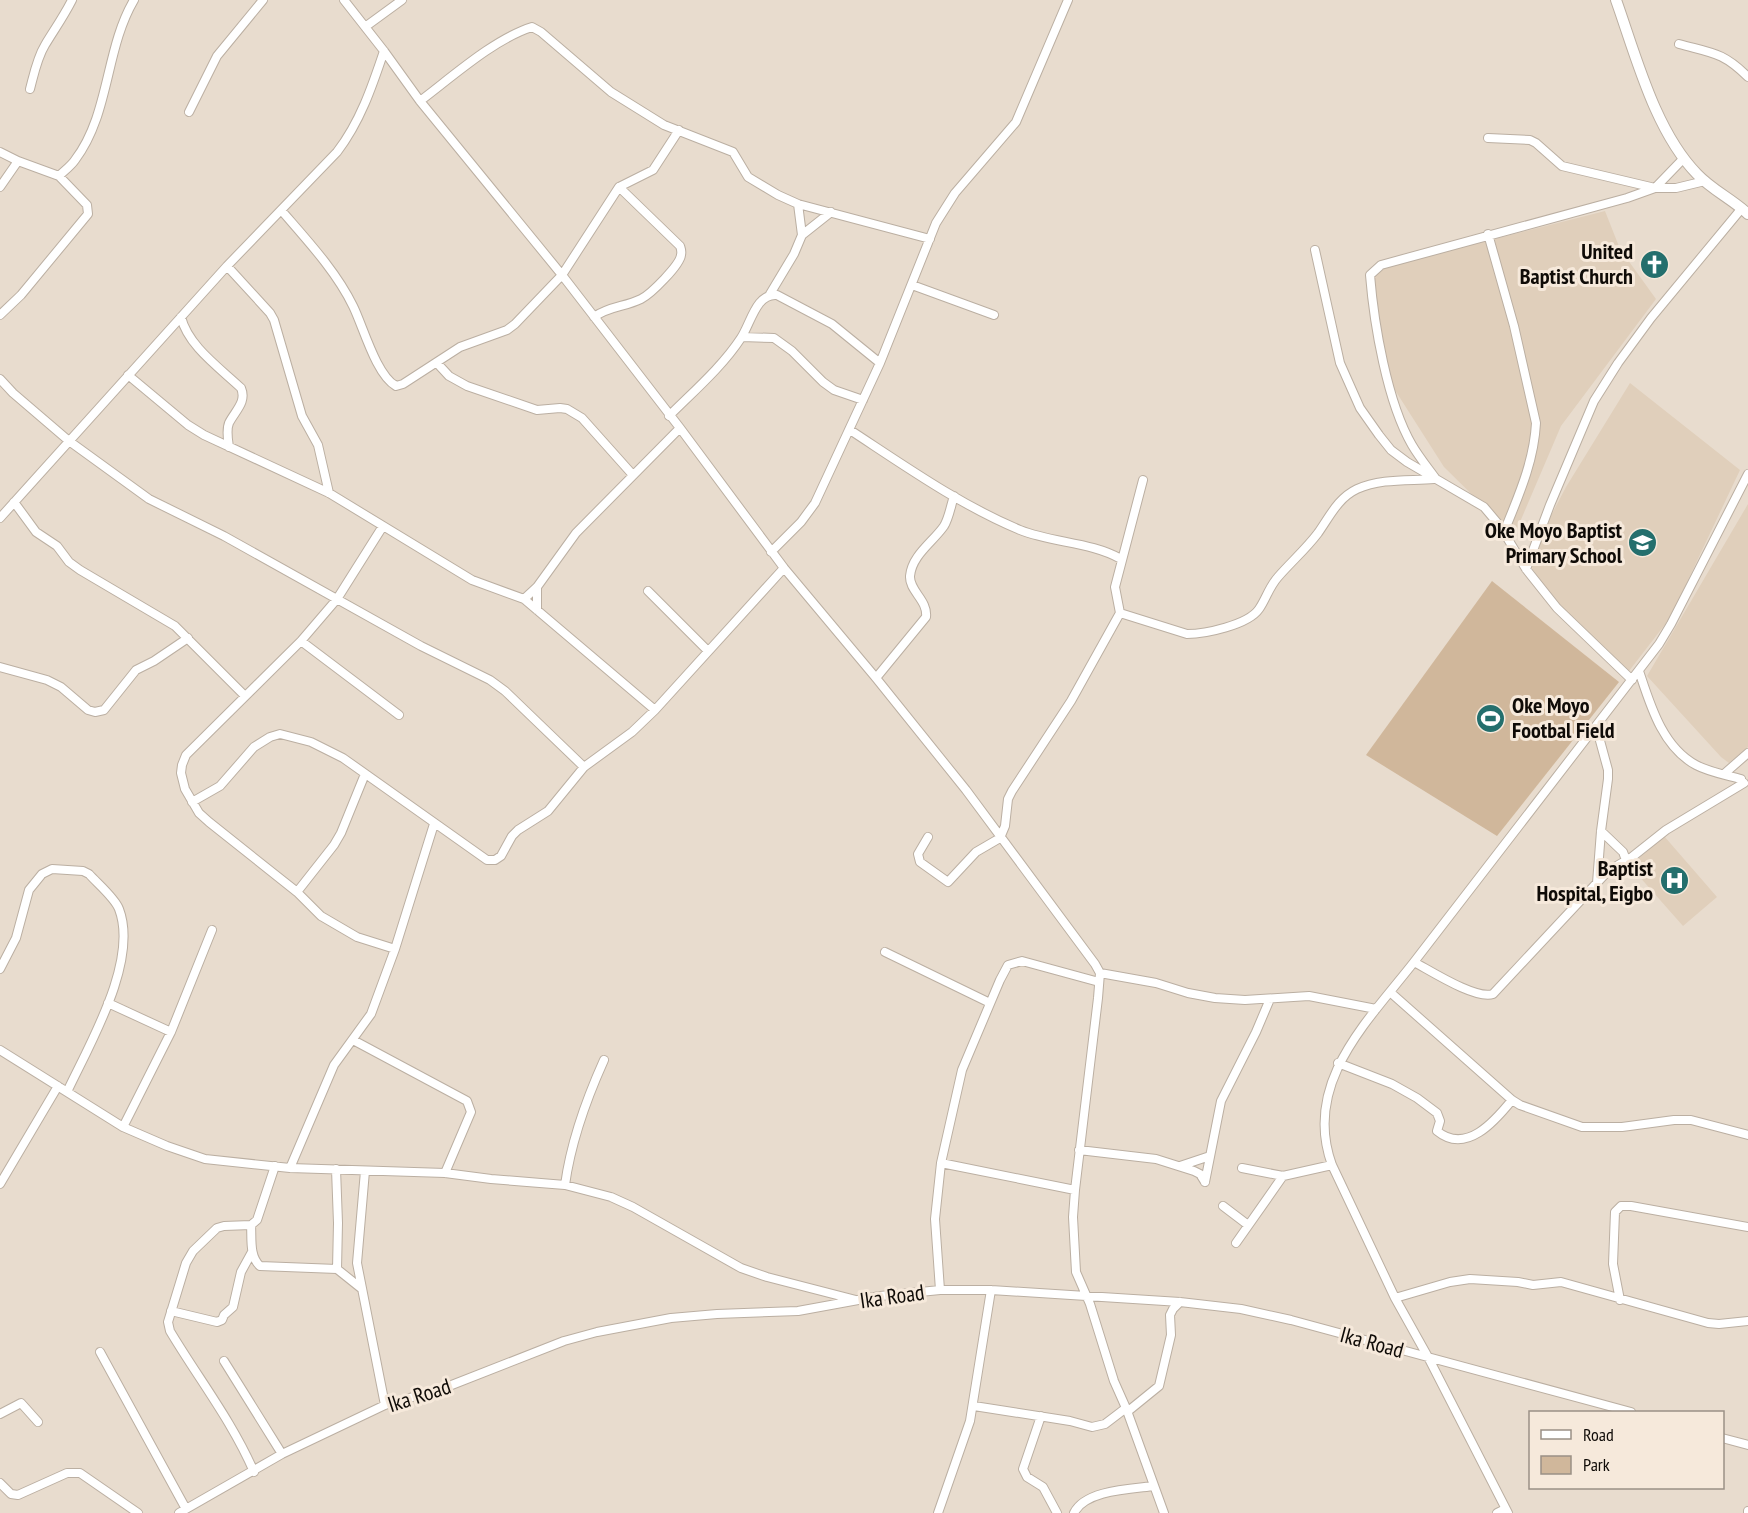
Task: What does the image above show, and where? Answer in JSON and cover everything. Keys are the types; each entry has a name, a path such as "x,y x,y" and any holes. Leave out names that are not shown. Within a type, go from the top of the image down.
{"main road":[{"path":"1616,0 1662,124 1683,159 1705,182 1745,211"}],"street":[{"path":"30,89 45,46 72,0"},
{"path":"59,176 75,160 87,141 96,118 123,23 134,0"},
{"path":"189,112 217,56 263,0"},
{"path":"344,0 420,101 562,275 680,428 771,552 966,790 1100,977 1075,1190 1073,1217 1076,1272 1093,1312 1114,1381 1127,1410 1164,1513"},
{"path":"365,27 402,0"},
{"path":"771,552 801,522 815,503 880,363 936,223 950,201 1012,129 1021,114 1068,0"},
{"path":"420,101 498,43 516,32 532,27 541,32 611,92 652,118 733,152 748,177 777,195 798,204 930,238"},
{"path":"1679,44 1723,56 1733,62 1748,77"},
{"path":"0,518 227,266 346,141 368,101 384,51"},
{"path":"281,210 314,249 349,298 378,363 391,383 396,386 403,384 460,347 507,330 515,324 562,275 619,187 657,166 679,130"},
{"path":"1488,138 1530,140 1562,166 1655,188 1676,188 1705,182"},
{"path":"0,152 59,176 87,205 88,214 21,295 0,315"},
{"path":"1436,479 1412,444 1394,403 1373,313 1370,275 1381,265 1627,198 1655,188 1683,159"},
{"path":"0,188 18,161"},
{"path":"594,317 603,310 647,296 677,265 681,256 680,246 619,187"},
{"path":"798,204 802,235"},
{"path":"1526,569 1593,401 1651,318 1745,211"},
{"path":"669,416 724,362 742,337 762,299 770,294 794,254 802,235 831,212"},
{"path":"1488,234 1514,327 1536,423 1535,438 1523,486 1504,532"},
{"path":"1316,250 1340,363 1352,393 1379,435 1391,450 1407,462 1484,507 1504,532 1526,569 1557,608 1632,680"},
{"path":"227,266 274,320 302,416 318,445 329,494"},
{"path":"912,285 994,315"},
{"path":"770,294 777,295 832,324 880,363"},
{"path":"181,317 187,333 241,388 244,394 229,424 229,447"},
{"path":"742,337 774,338 792,351 834,390 863,400"},
{"path":"437,363 458,382 489,395 537,410 560,408 576,414 632,474"},
{"path":"128,375 188,425 204,435 329,494 472,580 524,599 655,710"},
{"path":"0,379 69,441 149,499 224,536 421,646 490,680 505,691 584,767"},
{"path":"524,599 537,587 571,539 632,474 680,428"},
{"path":"850,430 977,509 1022,530 1107,552 1121,559"},
{"path":"1504,1512 1428,1357 1395,1298 1332,1165 1325,1147 1323,1117 1327,1095 1338,1063 1376,1009 1639,671 1671,624 1748,474"},
{"path":"1120,613 1187,634 1240,623 1258,610 1273,582 1317,534 1341,500 1357,489 1378,482 1436,479"},
{"path":"928,837 918,854 920,862 948,882 976,852 1000,838 1005,826 1008,799 1012,790 1071,701 1120,613 1115,586 1143,480"},
{"path":"876,678 926,617 924,603 911,584 912,566 946,523 954,496"},
{"path":"15,502 36,532 57,546 69,562 175,626 245,696"},
{"path":"383,526 338,599 301,641 186,755 181,773 185,789 199,813 297,892 321,916 351,935 395,949"},
{"path":"192,802 220,786 254,747 270,736 280,734 311,742 343,758 487,860 495,860 501,856 518,830 541,817 555,805 584,767 632,732 655,710 784,568"},
{"path":"537,587 537,610"},
{"path":"648,591 708,651"},
{"path":"0,667 47,680 60,687 88,710 95,712 104,710 136,670 188,638"},
{"path":"301,641 399,715"},
{"path":"1639,671 1661,728 1682,756 1696,766 1725,774 1744,783"},
{"path":"1596,726 1608,770 1597,883"},
{"path":"1725,774 1748,753"},
{"path":"1740,761 1744,783"},
{"path":"297,892 338,839 365,774"},
{"path":"1414,962 1481,995 1493,994 1608,871 1641,850 1666,830 1744,783"},
{"path":"290,1168 330,1072 371,1014 395,949 434,824"},
{"path":"1601,831 1620,849 1626,860"},
{"path":"0,969 16,938 29,890 42,874 52,869 83,871 89,874 119,910 124,944 115,987 67,1092"},
{"path":"123,1127 171,1032 212,930"},
{"path":"885,952 990,1003"},
{"path":"940,1290 935,1219 941,1163 962,1070 1008,965 1022,961 1100,977 1156,983 1188,993 1215,998 1270,999 1309,996 1376,1009"},
{"path":"1390,992 1520,1105 1582,1128 1622,1128 1674,1120 1691,1120 1748,1135"},
{"path":"1079,1150 1156,1159 1200,1174 1205,1182 1221,1101 1270,999"},
{"path":"108,1003 171,1032"},
{"path":"353,1040 467,1101 471,1112 445,1173"},
{"path":"0,1050 123,1127 205,1159 290,1168 445,1173 565,1185 611,1197 633,1207 741,1268 767,1277 859,1300"},
{"path":"565,1185 569,1157 579,1124 604,1060"},
{"path":"1338,1063 1392,1084 1417,1098 1437,1113 1440,1121 1437,1131 1450,1138 1463,1139 1483,1131 1495,1121 1512,1100"},
{"path":"0,1184 58,1086"},
{"path":"1179,1166 1210,1156"},
{"path":"941,1163 1075,1190"},
{"path":"1242,1168 1282,1176 1332,1165"},
{"path":"275,1166 260,1213 251,1225 254,1260 260,1266 337,1269 362,1289"},
{"path":"336,1169 337,1269"},
{"path":"365,1171 357,1256 385,1405"},
{"path":"1236,1243 1282,1176"},
{"path":"1222,1206 1248,1225"},
{"path":"1620,1300 1613,1264 1615,1212 1621,1206 1748,1227"},
{"path":"251,1225 217,1228 193,1251 186,1263 168,1322 170,1331 202,1378 242,1446 254,1472"},
{"path":"171,1311 217,1322 222,1320 233,1307 241,1272 252,1252"},
{"path":"1395,1298 1450,1282 1470,1279 1533,1285 1561,1282 1620,1300 1719,1324 1746,1321 1748,1310"},
{"name":"Ika Road","path":"182,1511 282,1454 385,1405 444,1388 532,1353 597,1332 671,1318 789,1311 880,1296 940,1290 991,1290 1086,1298 1180,1302 1240,1309 1292,1320 1624,1411"},
{"path":"938,1513 974,1406 991,1290"},
{"path":"974,1406 1041,1416 1092,1427 1105,1424 1159,1386 1171,1335 1170,1315 1180,1302"},
{"path":"100,1352 182,1511"},
{"path":"224,1361 282,1454"},
{"path":"0,1414 21,1403 38,1422"},
{"path":"1041,1416 1023,1469 1027,1477 1043,1487 1057,1513"},
{"path":"1724,1439 1748,1445"},
{"path":"0,1483 11,1494 18,1495 67,1473 80,1473 138,1513"},
{"path":"1074,1513 1076,1508 1098,1495 1154,1486"}],"shaded area":[{"path":"1605,211 1620,249 1656,299 1561,426 1514,536 1444,467 1393,387 1373,301 1375,273 1381,268"},
{"path":"1630,383 1740,470 1670,618 1629,671 1554,599 1531,567 1544,529 1566,487"},
{"path":"1748,504 1748,747 1729,763 1647,676"},
{"name":"Baptist Hospital, Eigbo","path":"1664,836 1717,897 1683,926 1630,866"}],"green space":[{"name":"Oke Moyo Footbal Field","path":"1492,581 1619,682 1497,836 1366,755"}],"place":[{"name":"United Baptist Church","path":"1654,264"},
{"name":"Oke Moyo Baptist Primary School","path":"1643,543"},
{"name":"Oke Moyo Footbal Field","path":"1491,718"},
{"name":"Baptist Hospital, Eigbo","path":"1674,881"}]}
